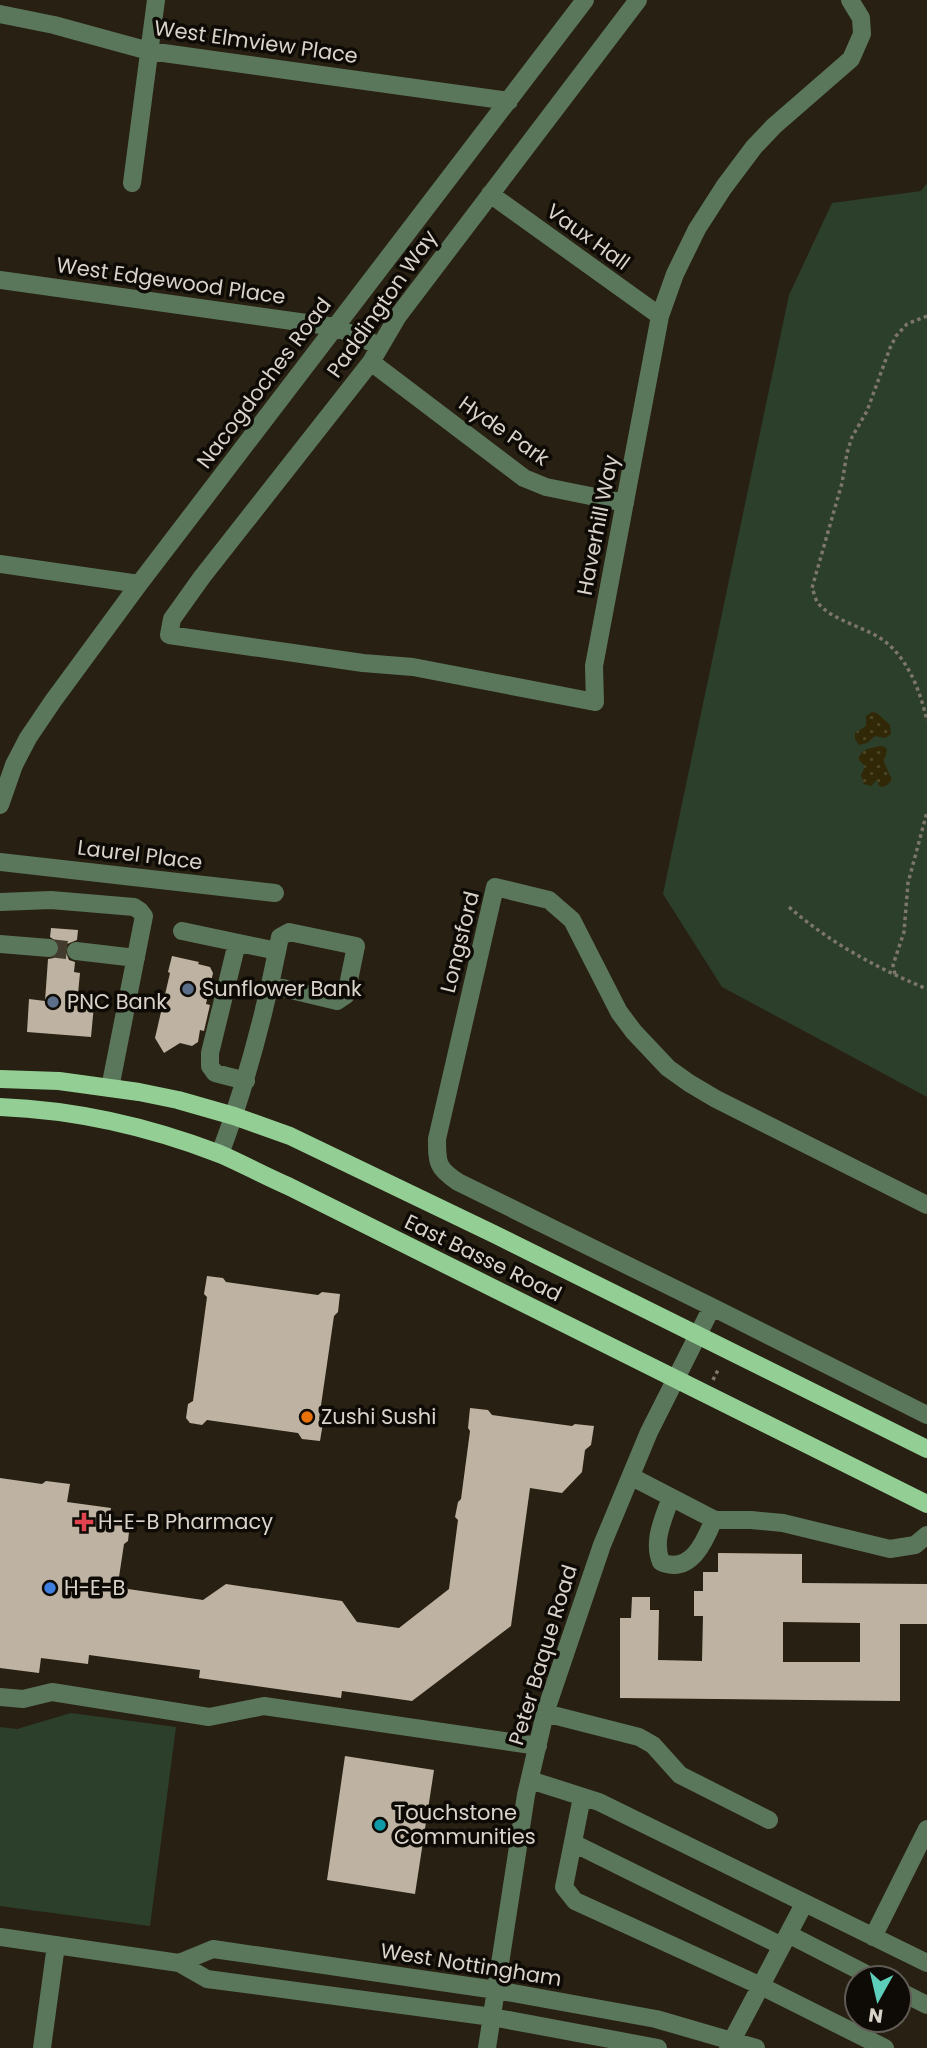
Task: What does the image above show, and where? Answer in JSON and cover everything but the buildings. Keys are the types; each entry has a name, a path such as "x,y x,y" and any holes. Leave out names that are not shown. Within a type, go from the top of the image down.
{"main road":[{"name":"East Basse Road","path":"0,1079 59,1081 178,1100 290,1136 927,1449"},
{"name":"East Basse Road","path":"0,1107 34,1108 87,1116 151,1131 220,1154 927,1504"}],"street":[{"path":"132,183 156,0"},
{"name":"Nacogdoches Road","path":"0,805 14,765 28,738 139,584 585,0"},
{"name":"Paddington Way","path":"169,635 172,619 202,577 376,354 398,316 638,0"},
{"name":"Haverhill Way","path":"169,635 363,663 413,667 595,702 594,666 660,316 697,229 724,187 754,147 774,126 852,59 862,34 861,18 850,0"},
{"name":"West Elmview Place","path":"0,14 54,25 149,51 509,101"},
{"name":"Vaux Hall","path":"490,194 660,316"},
{"name":"West Edgewood Place","path":"0,280 335,327"},
{"name":"Hyde Park","path":"335,327 376,354 524,478 546,487 625,503"},
{"path":"0,564 139,584"},
{"name":"Laurel Place","path":"0,862 275,893"},
{"name":"Longsford","path":"927,1205 689,1083 650,1051 619,1012 572,920 549,900 495,887 438,1139 437,1160 440,1168 458,1182 927,1415"},
{"path":"0,902 51,900 134,908 144,916 110,1088"},
{"path":"182,931 277,951"},
{"path":"220,1154 246,1081 280,937 289,932 356,946 346,995 337,1001 270,985"},
{"path":"237,943 210,1053 210,1066 215,1073 246,1081"},
{"path":"0,944 49,948"},
{"path":"76,951 136,958"},
{"path":"697,1336 712,1307"},
{"name":"Peter Baque Road","path":"487,2048 526,1795 545,1713 602,1545 649,1432 697,1336"},
{"path":"632,1477 715,1519 783,1523 890,1549 915,1545 927,1535"},
{"path":"671,1497 659,1531 657,1551 661,1562 671,1566 682,1564 697,1553 715,1519"},
{"path":"0,1696 23,1699 52,1692 209,1717 264,1706 538,1746"},
{"path":"545,1713 639,1737 653,1745 680,1775 769,1820"},
{"path":"530,1780 599,1802 804,1904 925,1958"},
{"path":"582,1797 565,1886 575,1901 761,1986 885,2048"},
{"path":"873,1937 927,1829"},
{"path":"573,1843 843,1965"},
{"path":"730,2045 804,1904"},
{"path":"0,1937 179,1963 207,1979 492,2017 658,2048"},
{"path":"42,2048 56,1945"},
{"name":"West Nottingham","path":"179,1963 213,1949 496,1990 656,2019 730,2045 756,2048"}],"path":[{"path":"927,316 907,324 890,348 867,411 847,453 842,483 812,588 818,603 830,613 888,643 905,665 918,692 927,721"},
{"path":"895,974 893,965 904,932 908,883 927,812"},
{"path":"789,906 830,939 873,965 927,989"}],"green space":[{"path":"927,183 927,1097 722,987 663,894 789,295 832,203 921,191"},
{"path":"71,1713 176,1727 150,1926 0,1906 0,1727 17,1729"}],"sand":[{"path":"872,712 877,713 890,725 891,734 885,738 875,736 867,743 859,745 855,733 866,726 866,716"},
{"path":"880,746 887,750 884,762 892,780 885,787 879,786 877,780 871,786 864,784 861,775 865,766 858,759 864,751"}],"tunnel":[{"path":"49,948 76,951"}],"place":[{"name":"Sunflower Bank","path":"188,989"},
{"name":"PNC Bank","path":"53,1002"},
{"name":"Zushi Sushi","path":"307,1417"},
{"name":"H-E-B Pharmacy","path":"84,1522"},
{"name":"H-E-B","path":"50,1588"},
{"name":"Touchstone Communities","path":"380,1825"}]}
